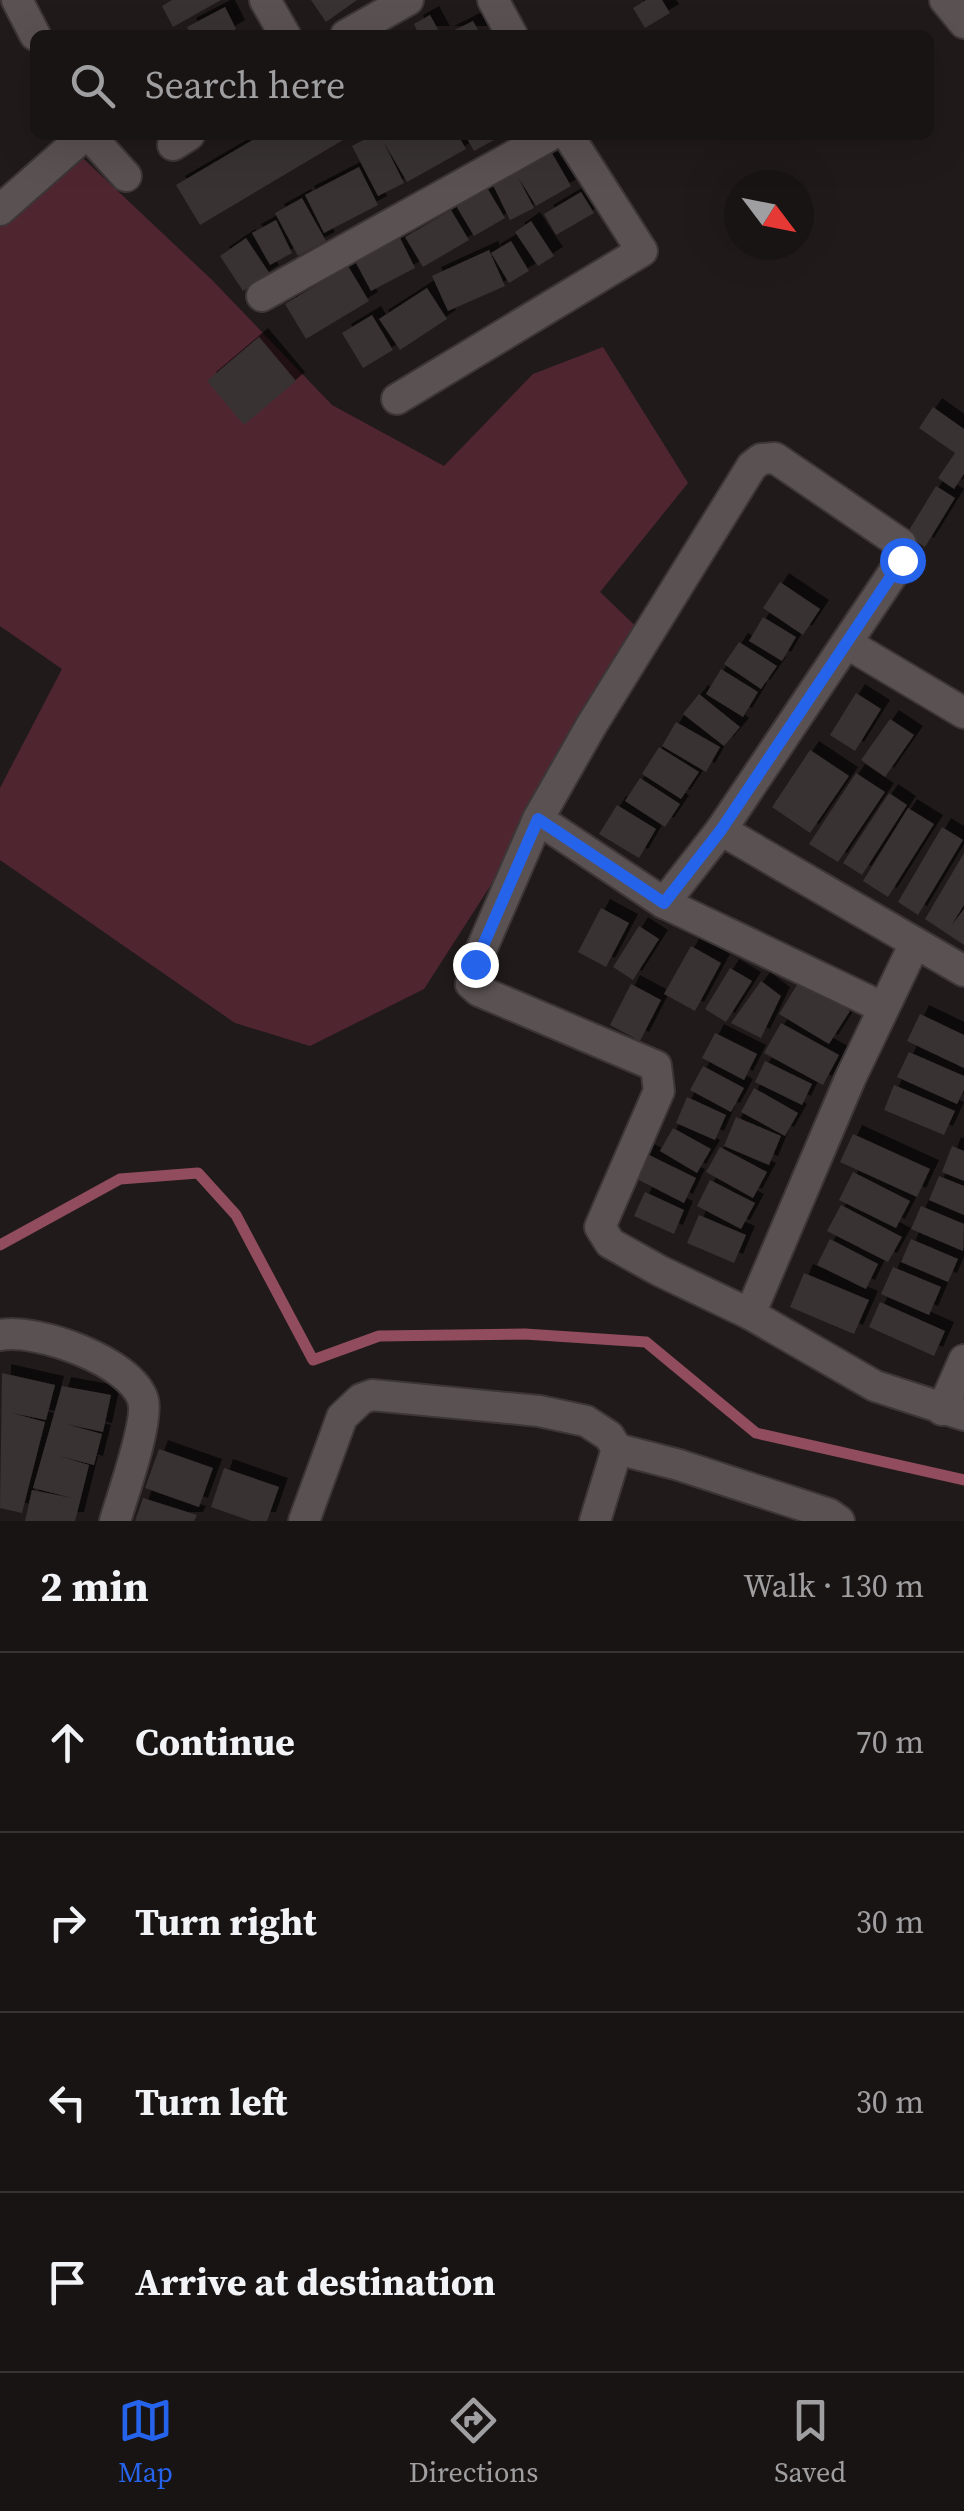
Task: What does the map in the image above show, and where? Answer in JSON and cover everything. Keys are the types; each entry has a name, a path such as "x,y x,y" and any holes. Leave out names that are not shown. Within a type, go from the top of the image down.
{"street":[{"path":"17,0 33,30"},
{"path":"264,0 283,30"},
{"path":"355,30 408,0"},
{"path":"493,0 509,30"},
{"path":"945,0 964,23"},
{"path":"0,210 81,140"},
{"path":"92,140 126,176"},
{"path":"262,296 542,140"},
{"path":"397,398 642,250 571,140"},
{"path":"664,903 721,830 902,560 903,548 775,458 760,459 752,466 538,819 475,964 471,984 479,992 656,1066 659,1092 600,1227 610,1243 750,1314 875,1386 953,1412 964,1360"},
{"path":"848,644 964,713"},
{"path":"538,819 664,903 882,1008"},
{"path":"721,830 964,971"},
{"path":"750,1314 882,1008 915,942"},
{"path":"0,1334 36,1335 72,1347 118,1371 144,1402 141,1429 115,1521"},
{"path":"304,1521 342,1417 361,1398 372,1395 539,1411 586,1421 608,1436 617,1449 679,1465 829,1514 839,1521"},
{"path":"594,1521 617,1449"}],"shaded area":[{"path":"69,145 212,280 332,405 444,466 533,374 603,347 688,483 600,592 649,639 424,989 310,1046 235,1023 0,860 0,788 62,669 0,626 0,210"}],"building":[{"path":"172,0 221,0 173,27 162,6"},
{"path":"311,0 357,0 326,22"},
{"path":"646,0 662,0 670,13 645,28 633,8"},
{"path":"225,7 236,29 188,30 187,27"},
{"path":"430,15 438,30 417,30 414,24"},
{"path":"473,21 478,30 455,30"},
{"path":"252,140 343,140 200,225 176,185"},
{"path":"363,140 461,140 466,149 407,182 383,141 404,183 378,196 352,146"},
{"path":"468,140 494,140 474,151"},
{"path":"549,148 571,186 536,206 518,177 534,208 510,220 488,175"},
{"path":"359,167 378,205 324,233 305,195"},
{"path":"486,186 505,218 474,236 455,204"},
{"path":"581,192 594,213 556,235 544,214"},
{"path":"302,198 326,241 298,256 275,213"},
{"path":"451,210 469,240 423,267 405,237"},
{"path":"276,220 292,253 270,265 252,233"},
{"path":"531,221 554,256 538,266 515,232"},
{"path":"246,238 270,274 243,291 220,256"},
{"path":"400,238 415,268 371,291 355,261"},
{"path":"511,241 529,271 509,283 491,253"},
{"path":"489,250 505,286 448,311 432,276"},
{"path":"348,266 369,301 306,339 285,304"},
{"path":"427,288 447,319 400,350 379,319"},
{"path":"372,315 393,350 363,368 342,333"},
{"path":"259,337 296,381 244,425 207,381"},
{"path":"933,407 964,429 964,474 954,489 938,478 955,453 919,428"},
{"path":"936,486 955,498 925,547 906,535"},
{"path":"780,582 820,609 803,635 763,608"},
{"path":"763,617 796,637 782,661 749,641"},
{"path":"739,642 777,666 761,689 724,664"},
{"path":"721,669 758,692 743,717 706,694"},
{"path":"856,693 881,709 855,751 830,735"},
{"path":"699,694 740,727 724,746 683,714"},
{"path":"890,719 914,735 885,777 861,760"},
{"path":"676,722 720,747 706,772 662,746"},
{"path":"659,747 699,772 681,799 642,774"},
{"path":"810,750 849,776 810,833 772,807"},
{"path":"856,773 885,792 838,862 809,844"},
{"path":"640,778 680,804 665,827 625,801"},
{"path":"889,793 907,805 862,875 843,863"},
{"path":"617,805 656,829 639,858 599,834"},
{"path":"908,808 934,824 888,897 863,881"},
{"path":"942,827 963,840 918,915 898,902"},
{"path":"964,853 964,905 951,926 964,909 964,945 925,919"},
{"path":"601,908 629,923 606,967 578,952"},
{"path":"639,926 659,939 633,980 613,967"},
{"path":"691,946 721,963 695,1011 664,994"},
{"path":"730,968 752,981 726,1022 705,1009"},
{"path":"800,980 850,1011 829,1044 779,1014"},
{"path":"761,981 781,996 761,1038 731,1023"},
{"path":"631,984 661,1000 640,1041 610,1025"},
{"path":"920,1014 964,1035 964,1068 907,1041"},
{"path":"781,1023 839,1055 823,1085 764,1053"},
{"path":"715,1033 757,1054 744,1080 702,1058"},
{"path":"909,1052 964,1076 964,1090 957,1104 897,1077"},
{"path":"765,1061 812,1084 802,1105 755,1082"},
{"path":"703,1066 744,1088 731,1112 690,1090"},
{"path":"894,1085 955,1111 944,1135 884,1110"},
{"path":"754,1088 798,1113 785,1136 741,1112"},
{"path":"687,1097 726,1115 715,1140 676,1123"},
{"path":"736,1117 781,1136 769,1165 724,1146"},
{"path":"673,1128 711,1149 697,1173 660,1151"},
{"path":"853,1134 930,1169 917,1197 840,1162"},
{"path":"952,1146 964,1151 964,1181 942,1172"},
{"path":"720,1147 767,1172 753,1198 706,1172"},
{"path":"641,1151 696,1178 684,1203 629,1175"},
{"path":"853,1172 910,1201 896,1228 839,1200"},
{"path":"939,1176 964,1186 964,1215 929,1200"},
{"path":"710,1180 755,1203 741,1229 697,1206"},
{"path":"645,1192 684,1210 674,1234 634,1216"},
{"path":"841,1205 902,1237 888,1262 827,1231"},
{"path":"921,1206 964,1224 963,1251 911,1229"},
{"path":"699,1215 746,1235 734,1263 687,1243"},
{"path":"830,1239 878,1264 866,1289 817,1265"},
{"path":"911,1239 958,1259 948,1282 901,1262"},
{"path":"893,1267 941,1287 929,1315 881,1294"},
{"path":"804,1273 869,1300 854,1334 790,1307"},
{"path":"880,1302 945,1331 934,1356 869,1327"},
{"path":"2,1373 55,1385 46,1420 12,1413 45,1422 22,1513 0,1508"},
{"path":"62,1386 111,1395 103,1432 66,1424 102,1434 94,1465 59,1456 89,1465 75,1521 25,1521 32,1490 72,1498 33,1488"},
{"path":"159,1449 213,1468 199,1507 145,1488"},
{"path":"224,1468 279,1487 267,1521 251,1521 211,1507"},
{"path":"143,1498 197,1515 194,1521 135,1521"}],"waterway":[{"path":"0,1245 120,1179 198,1173 236,1215 313,1360 379,1336 525,1334 646,1342 756,1433 964,1480"}],"route":[{"path":"475,964 538,819 664,903 721,830 902,560"}]}
